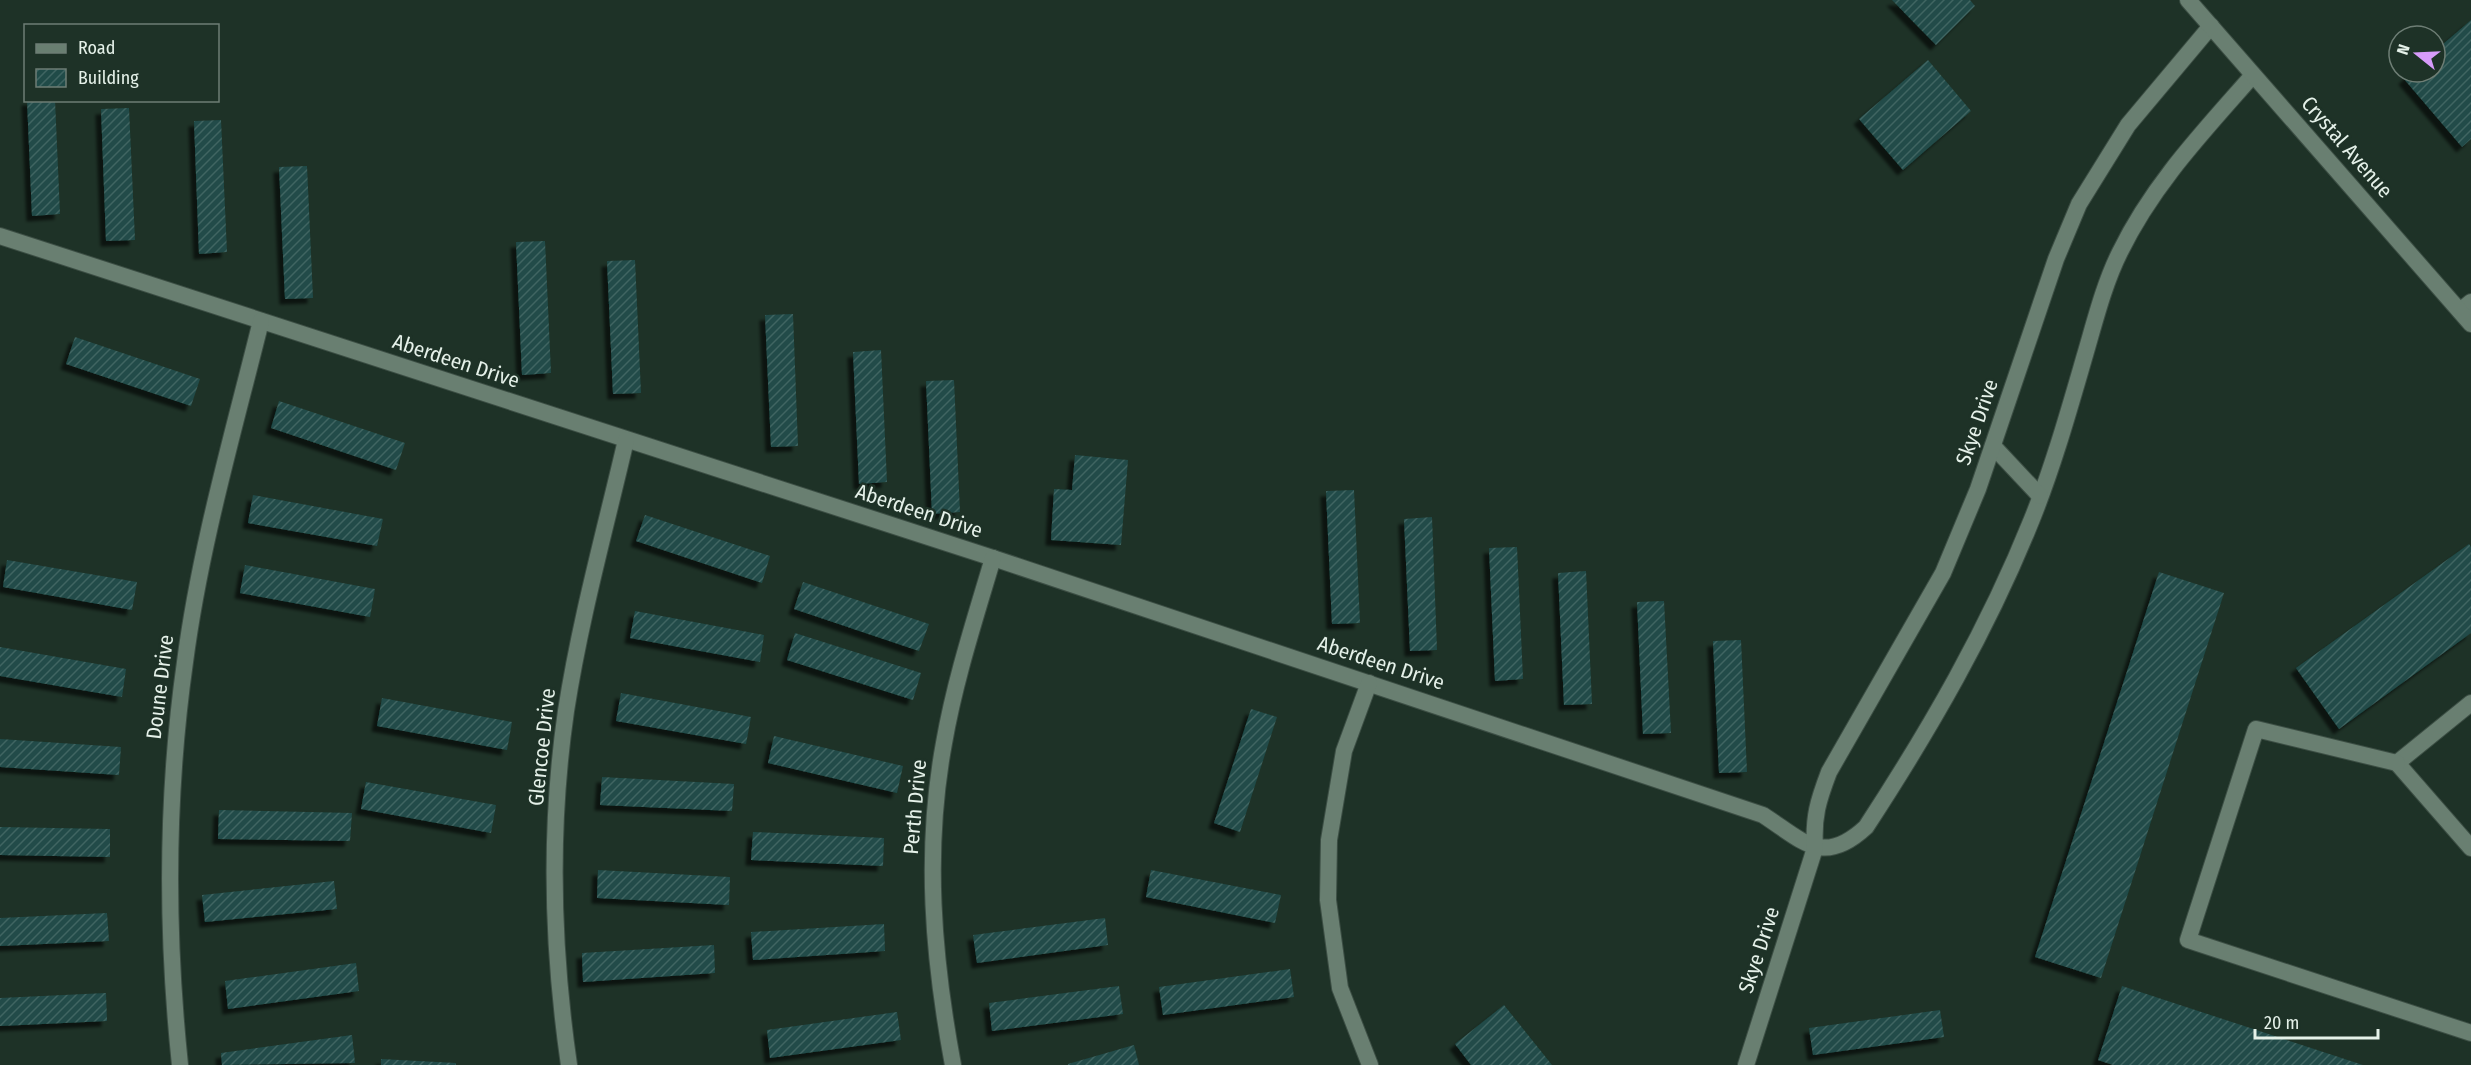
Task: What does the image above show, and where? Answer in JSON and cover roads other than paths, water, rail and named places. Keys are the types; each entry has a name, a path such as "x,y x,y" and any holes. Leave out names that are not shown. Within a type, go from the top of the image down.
{"street":[{"name":"Crystal Avenue","path":"2188,0 2467,312"},
{"name":"Skye Drive","path":"1746,1065 1815,848 1813,824 1817,804 1829,772 1943,573 1993,446 2056,259 2079,204 2128,125 2211,26"},
{"path":"1815,848 1835,846 1852,840 1866,827 1954,686 1996,603 2040,496 2098,310 2119,253 2148,199 2182,155 2253,75"},
{"name":"Aberdeen Drive","path":"0,236 993,558 1763,815 1815,848"},
{"name":"Doune Drive","path":"180,1065 170,934 170,843 175,752 185,661 200,572 261,321"},
{"name":"Glencoe Drive","path":"569,1065 557,953 554,893 557,802 566,711 583,622 626,440"},
{"path":"1993,446 2040,496"},
{"name":"Perth Drive","path":"953,1065 939,990 933,929 936,806 943,745 956,685 993,558"},
{"path":"1369,683 1344,751 1329,840 1328,900 1340,988 1370,1065"},
{"path":"2397,763 2471,703"},
{"path":"2471,848 2397,763 2256,729 2188,940 2471,1033"}]}
